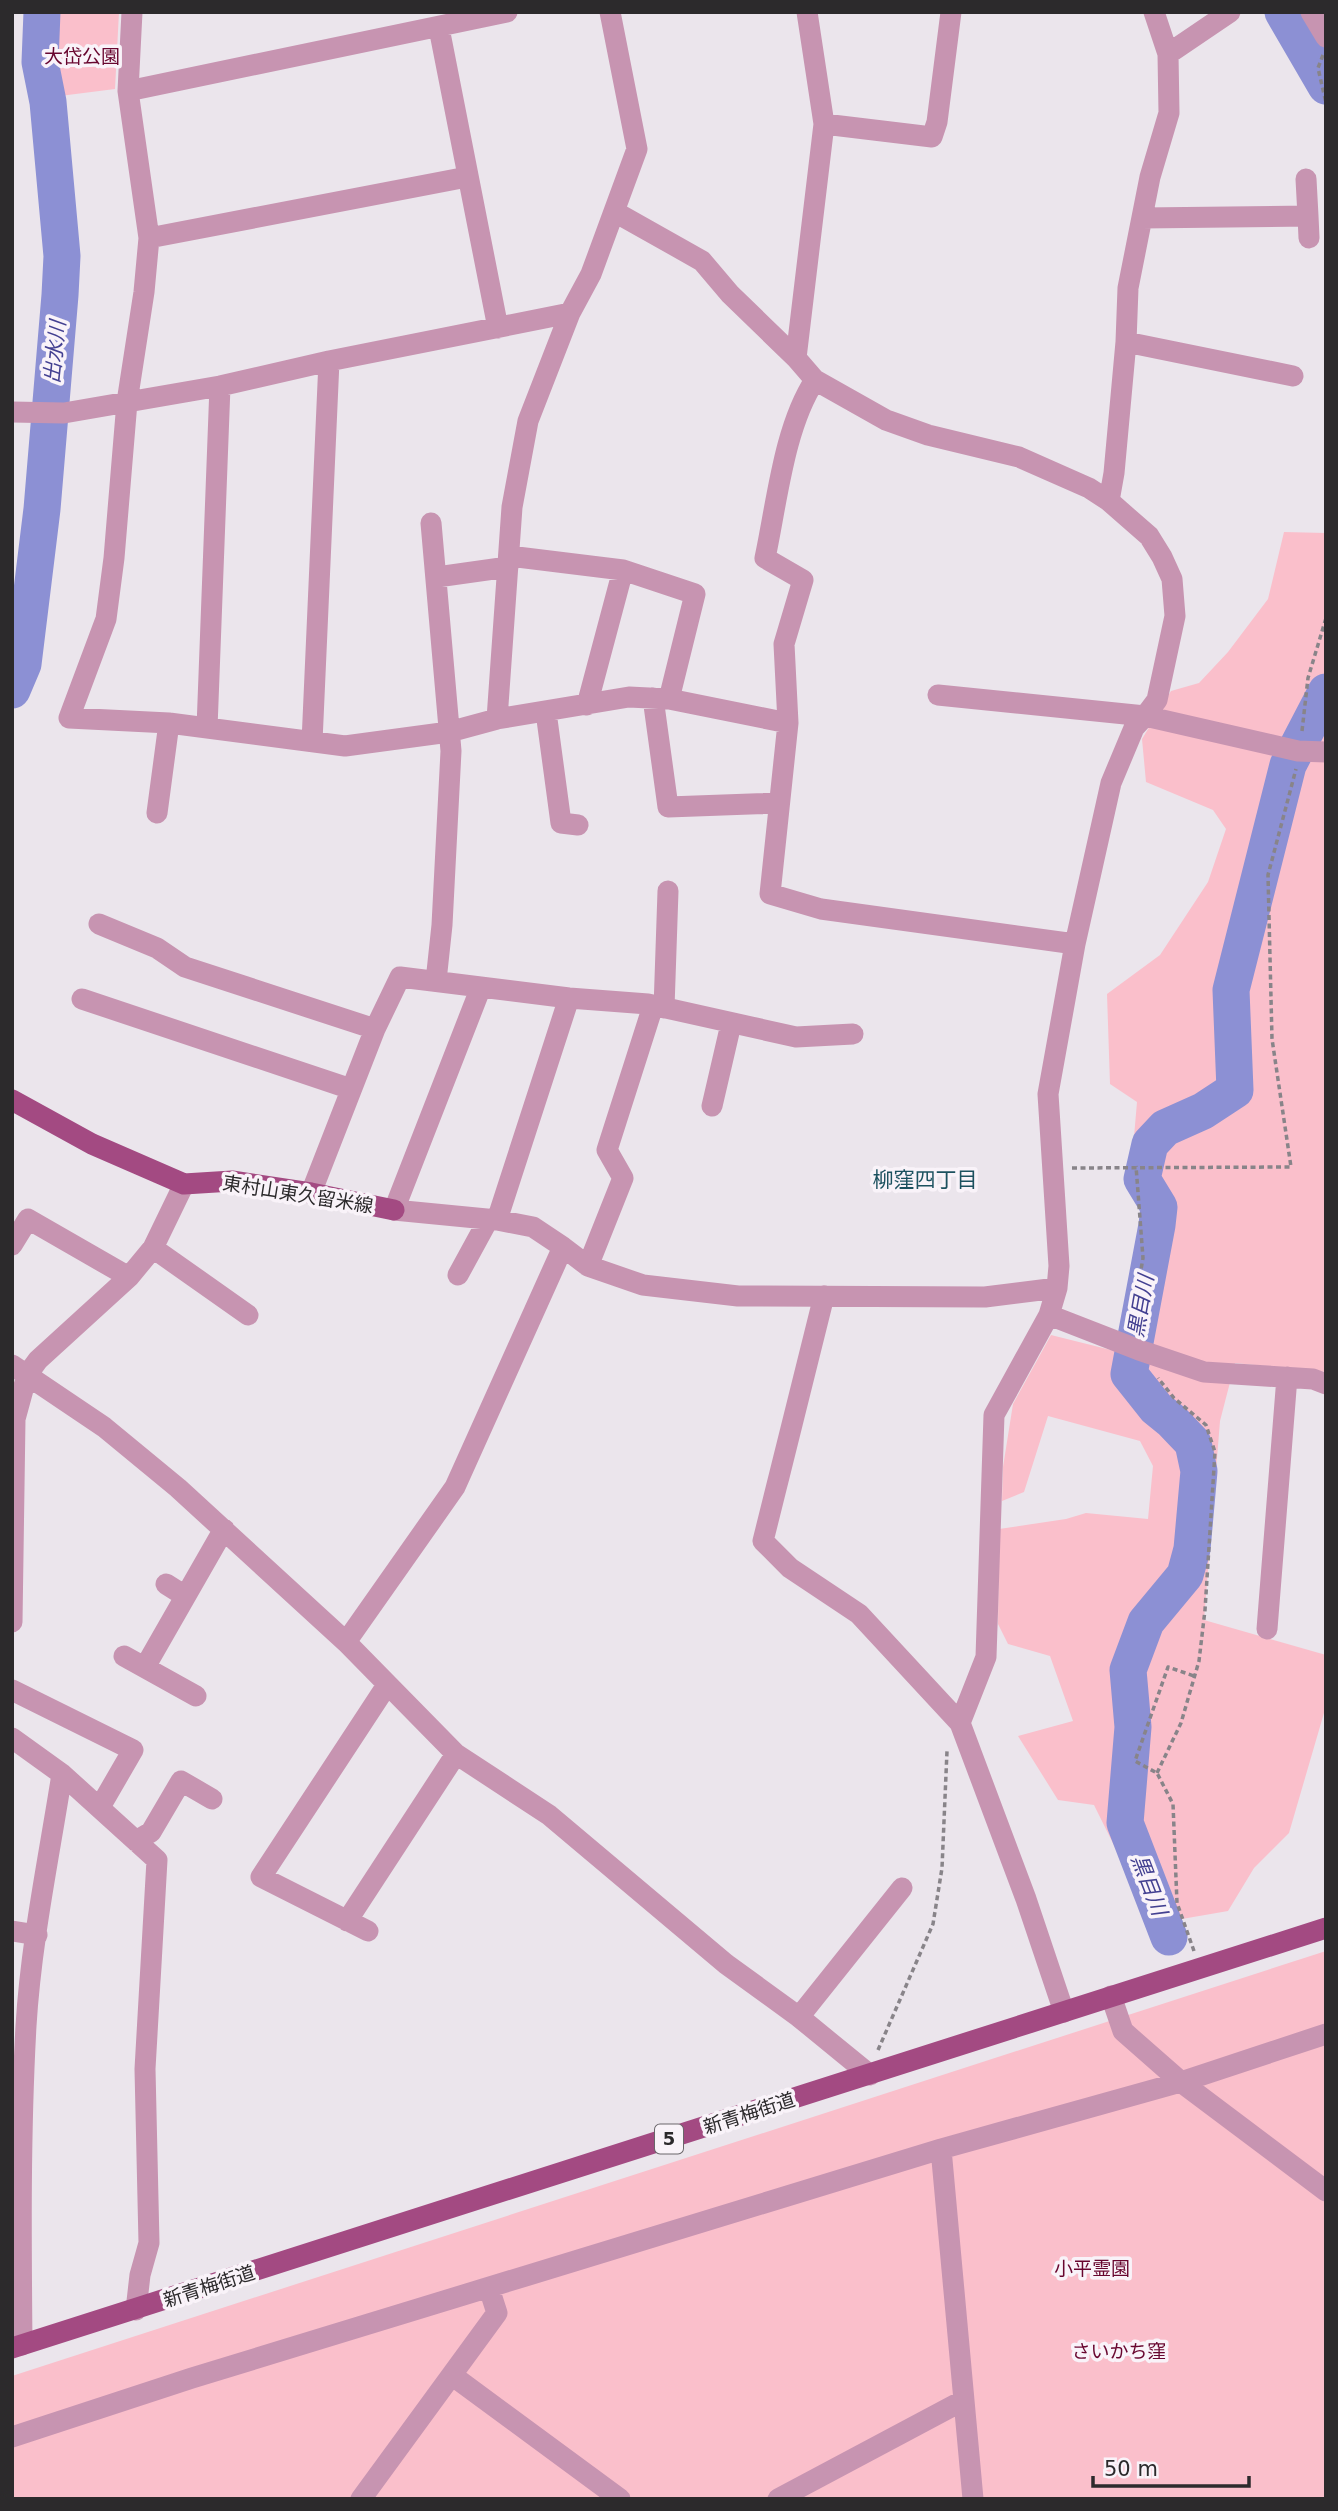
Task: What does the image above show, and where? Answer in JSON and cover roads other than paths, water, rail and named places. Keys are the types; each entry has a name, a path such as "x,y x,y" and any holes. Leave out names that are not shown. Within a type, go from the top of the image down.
{"main road":[{"name":"東村山東久留米線","path":"12,1100 92,1144 184,1184 232,1181 312,1193 394,1210"},
{"name":"新青梅街道","path":"17,2347 1326,1928"}],"street":[{"path":"132,12 128,91 149,237 144,292 127,401 114,558 106,619 69,718 169,723 345,746 449,732 497,719 629,697 661,698 788,723"},
{"path":"497,719 512,507 528,421 570,313 591,274 637,149 610,12"},
{"path":"796,358 824,124 807,12"},
{"path":"824,124 932,137 937,122 951,12"},
{"path":"1109,501 1126,342 1128,288 1150,177 1169,113 1168,54 1154,12"},
{"path":"1168,54 1230,12"},
{"path":"1311,12 1326,37"},
{"path":"128,91 501,13"},
{"path":"439,28 498,328"},
{"path":"149,237 467,177"},
{"path":"1306,179 1309,238"},
{"path":"615,212 702,261 730,294 815,380 886,420 928,435 1019,457 1089,488 1109,501 1149,536 1172,579 1175,616 1157,700 1134,728 1111,783 1075,944 1048,1094 1059,1266 1057,1288 1049,1315 994,1415 986,1657 960,1723"},
{"path":"1142,218 1308,216"},
{"path":"12,412 54,413 220,386 329,361 570,313"},
{"path":"1126,342 1293,376"},
{"path":"312,742 329,361"},
{"path":"815,380 804,397 792,430 765,558 803,580 784,645 788,723 770,894 821,909 1075,944"},
{"path":"207,728 220,386"},
{"path":"431,523 451,751 442,925 436,981"},
{"path":"437,577 508,561 623,570 695,593 661,698 668,807 779,803"},
{"path":"587,705 623,570"},
{"path":"939,695 1145,716 1295,750 1326,752"},
{"path":"546,712 561,823 578,825"},
{"path":"157,813 169,723"},
{"path":"588,1266 622,1178 607,1150 659,1007 668,891"},
{"path":"99,924 157,948 185,967 375,1029"},
{"path":"312,1193 375,1029 400,977 659,1007 796,1037 853,1034"},
{"path":"481,987 394,1210 533,1227 588,1266 643,1285 738,1296 985,1297 1057,1288"},
{"path":"458,1275 492,1220 569,998"},
{"path":"82,999 351,1089"},
{"path":"712,1106 731,1024"},
{"path":"20,1370 38,1360 128,1277 153,1248 184,1184"},
{"path":"12,1245 28,1219 128,1277"},
{"path":"346,1642 455,1487 564,1247"},
{"path":"153,1248 248,1315"},
{"path":"824,1296 763,1541 790,1568 859,1614 960,1723 1026,1899 1064,2012"},
{"path":"1049,1315 1204,1372 1313,1379 1326,1384"},
{"path":"12,1622 15,1419 20,1370"},
{"path":"20,1370 104,1427 224,1529 346,1642 456,1754 549,1815 726,1964 799,2017 870,2075"},
{"path":"1267,1629 1287,1377"},
{"path":"145,1667 224,1529"},
{"path":"166,1584 186,1596"},
{"path":"124,1656 196,1696"},
{"path":"368,1931 261,1877 387,1685"},
{"path":"12,1690 133,1750 100,1807"},
{"path":"12,1738 62,1774 157,1860 145,2069 149,2243 140,2275 136,2310"},
{"path":"347,1920 456,1754"},
{"path":"17,2347 26,2038 37,1935 62,1774"},
{"path":"136,1841 151,1832 181,1781 212,1799"},
{"path":"799,2017 902,1888"},
{"path":"12,1931 37,1935"},
{"path":"1111,1996 1124,2031 1181,2082 1326,2192"},
{"path":"12,2437 192,2378 941,2149 1181,2082 1326,2034"},
{"path":"941,2149 973,2499"},
{"path":"361,2499 497,2313 489,2288"},
{"path":"453,2376 620,2499"},
{"path":"778,2499 964,2400"}],"waterway":[{"name":"出水川","path":"12,690 23,664 42,509 62,256 48,102 40,62 42,12"},
{"name":"黒目川","path":"1283,12 1326,86"},
{"name":"黒目川","path":"1169,1937 1125,1823 1133,1727 1128,1670 1146,1622 1185,1575 1192,1549 1199,1471 1193,1443 1156,1408 1129,1374 1159,1207 1142,1179 1150,1144 1165,1128 1203,1111 1235,1090 1231,990 1288,765 1326,692"}],"district":[{"name":"柳窪四丁目","path":"925,1180"}],"park label":[{"name":"大岱公園","path":"82,56"},
{"name":"小平霊園","path":"1092,2268"},
{"name":"さいかち窪","path":"1119,2351"}]}
